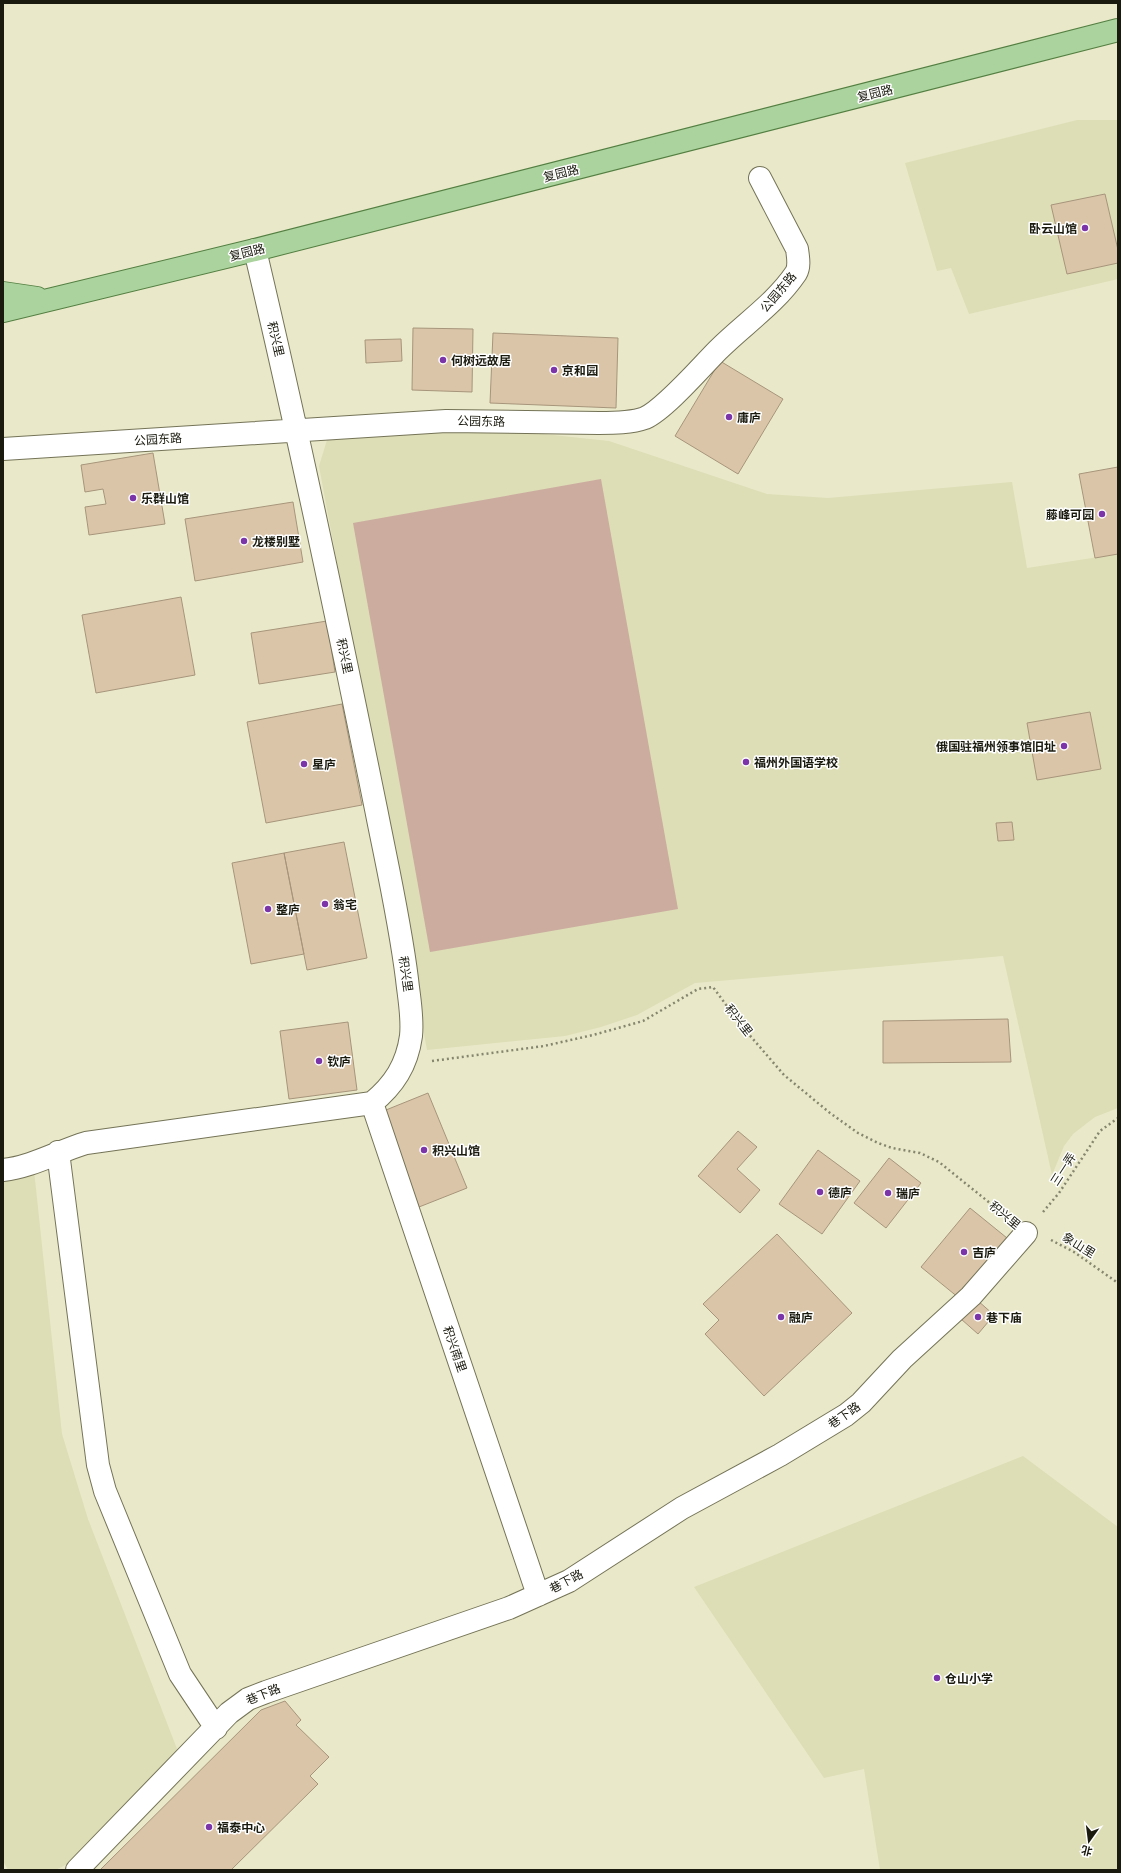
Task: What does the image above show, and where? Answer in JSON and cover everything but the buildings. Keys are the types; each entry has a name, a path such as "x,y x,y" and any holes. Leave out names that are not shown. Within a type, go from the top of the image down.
{"main road":[{"name":"复园路","path":"3,311 255,250 1118,30"},
{"path":"3,293 50,299"},
{"path":"3,324 50,299"}],"street":[{"name":"公园东路","path":"3,449 446,421 599,423 623,422 645,418 668,400 720,348 766,308 797,272 799,262 797,250 760,178"},
{"name":"积兴里","path":"255,250 297,430 351,684 404,958 412,1020 411,1036 404,1064 398,1076 372,1103"},
{"path":"3,1170 19,1167 86,1143 372,1103"},
{"name":"积兴南里","path":"372,1103 538,1595"},
{"path":"58,1152 98,1465 105,1491 180,1674 216,1728"},
{"name":"巷下路","path":"77,1870 216,1728 229,1712 239,1705 266,1692 510,1608 569,1581 682,1508 780,1455 846,1415 862,1403 902,1359 971,1296 1026,1233"}],"path":[{"name":"积兴里","path":"404,1064 544,1046 593,1035 643,1021 698,989 713,987 740,1024 784,1075 830,1113 858,1134 878,1144 920,1153 939,1162 1026,1233"},
{"name":"三一弄","path":"1026,1233 1059,1193 1100,1131 1118,1118"},
{"name":"象山里","path":"1026,1233 1055,1240 1118,1282"}],"shaded area":[{"path":"1077,120 1118,120 1118,279 969,314 951,268 937,271 905,163"},
{"name":"福州外国语学校","path":"497,429 609,441 767,494 828,498 1012,482 1027,568 1118,554 1118,1108 1095,1117 1073,1134 1064,1146 1052,1175 1003,956 695,983 637,1015 601,1027 565,1036 427,1050 319,466 327,440"},
{"path":"601,479 678,909 430,952 353,523"},
{"path":"34,1170 62,1434 88,1519 179,1754 69,1863 56,1870 8,1870 3,1861 3,1172"},
{"name":"仓山小学","path":"1023,1456 1118,1527 1118,1870 880,1870 864,1769 824,1778 694,1587"}],"place":[{"name":"卧云山馆","path":"1085,228"},
{"name":"何树远故居","path":"443,360"},
{"name":"京和园","path":"554,370"},
{"name":"庸庐","path":"729,417"},
{"name":"乐群山馆","path":"133,498"},
{"name":"藤峰可园","path":"1102,514"},
{"name":"龙楼别墅","path":"244,541"},
{"name":"俄国驻福州领事馆旧址","path":"1064,746"},
{"name":"福州外国语学校","path":"746,762"},
{"name":"星庐","path":"304,764"},
{"name":"翁宅","path":"325,904"},
{"name":"整庐","path":"268,909"},
{"name":"钦庐","path":"319,1061"},
{"name":"积兴山馆","path":"424,1150"},
{"name":"德庐","path":"820,1192"},
{"name":"瑞庐","path":"888,1193"},
{"name":"吉庐","path":"964,1252"},
{"name":"融庐","path":"781,1317"},
{"name":"巷下庙","path":"978,1317"},
{"name":"仓山小学","path":"937,1678"},
{"name":"福泰中心","path":"209,1827"}]}
